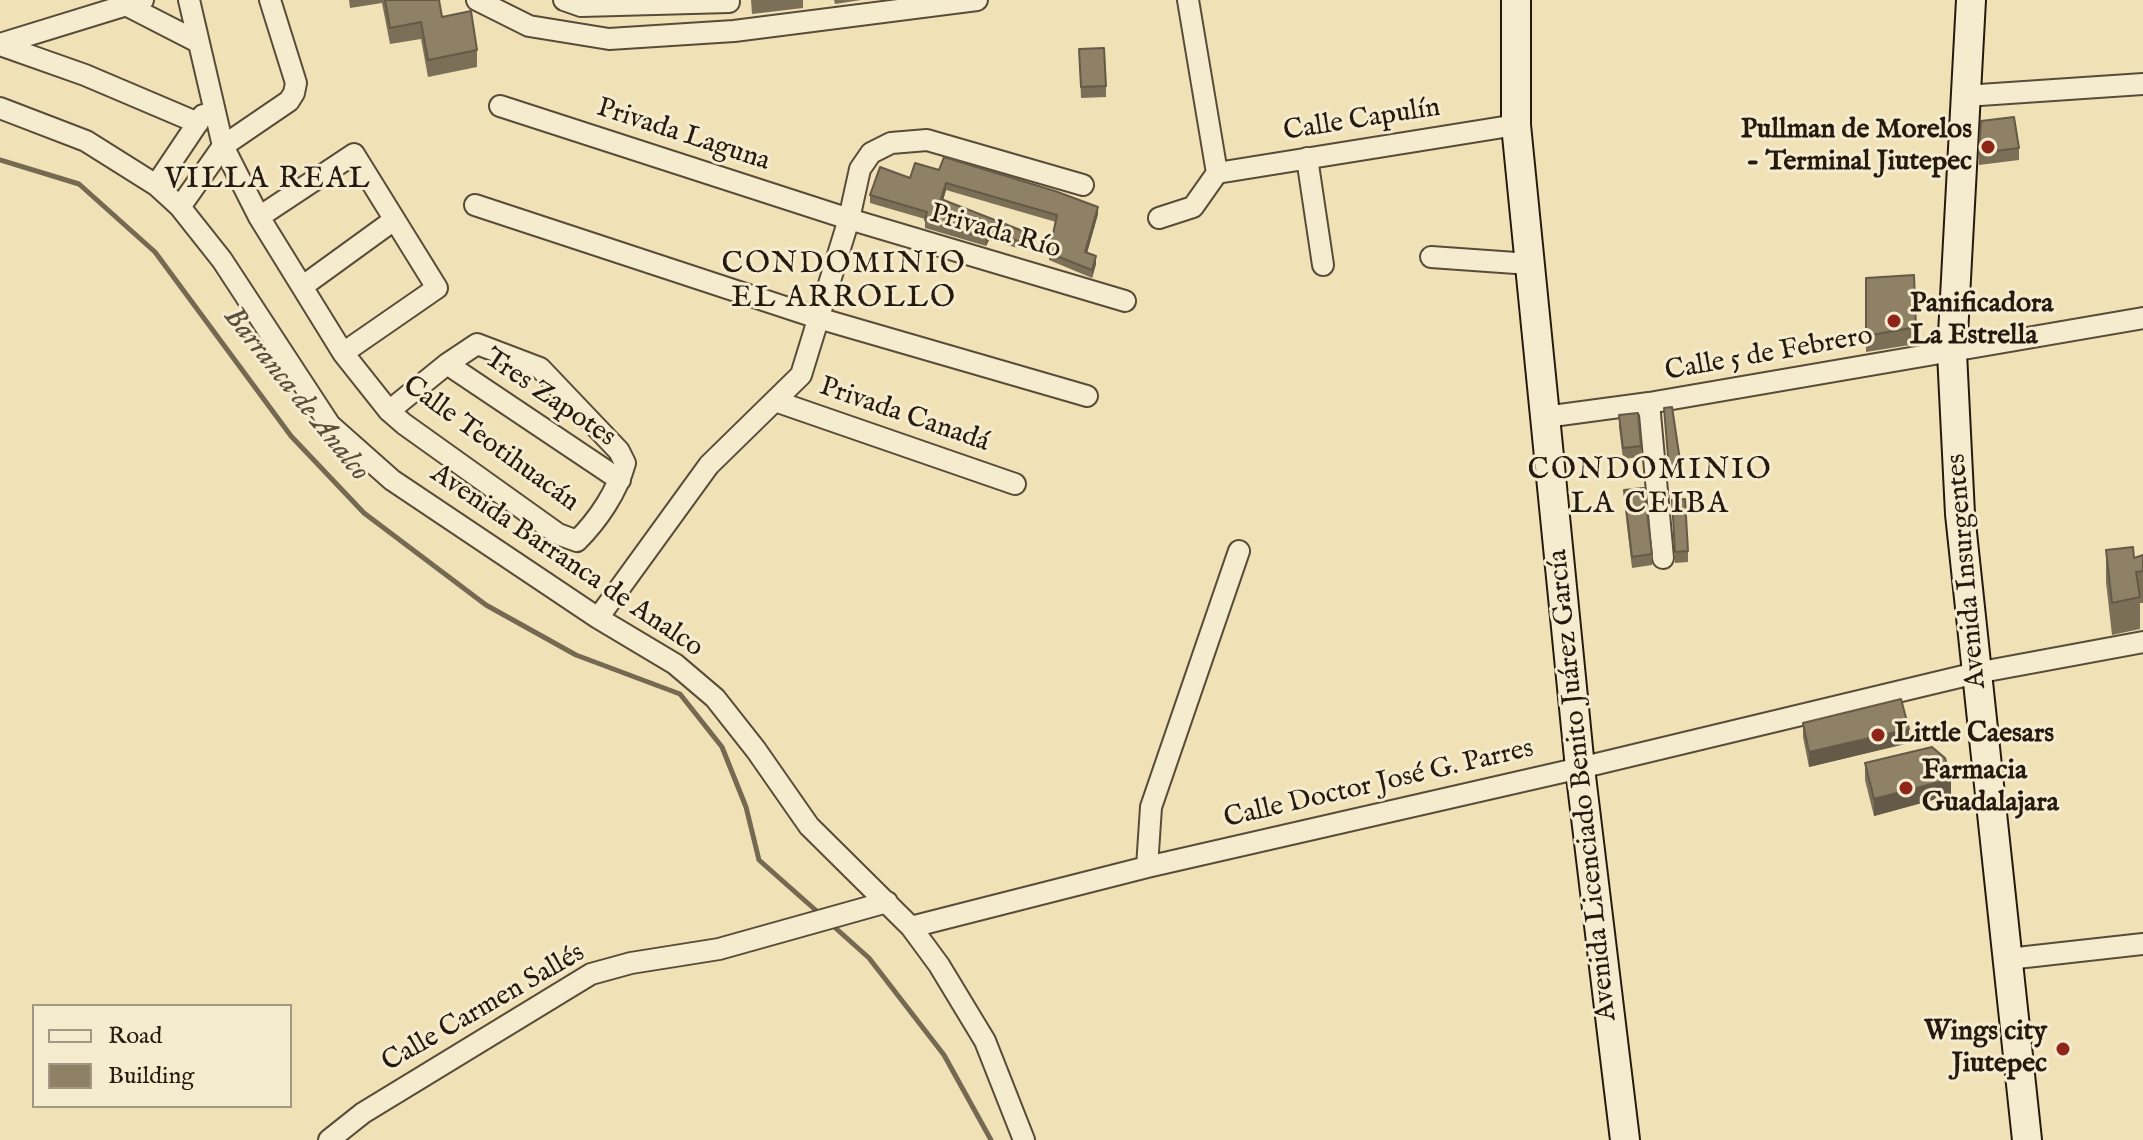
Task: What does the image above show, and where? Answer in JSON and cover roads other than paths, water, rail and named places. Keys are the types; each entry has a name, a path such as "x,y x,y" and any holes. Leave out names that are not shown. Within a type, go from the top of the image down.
{"main road":[{"name":"Avenida Licenciado Benito Juárez García","path":"1516,0 1516,125 1580,768 1625,1140"},
{"name":"Avenida Insurgentes","path":"1971,0 1952,353 1960,514 2027,1140"}],"street":[{"name":"Calle Teotihuacán","path":"189,0 223,146 259,217 343,353 389,411 558,534 577,541 590,528 620,480"},
{"path":"180,207 223,146 289,101 294,93 296,83 270,0"},
{"path":"477,0 529,26 609,39 724,32 964,1"},
{"path":"564,0 581,6 719,2 724,32"},
{"path":"1159,218 1193,207 1217,173 1188,0"},
{"path":"0,45 135,3 198,42"},
{"path":"0,45 85,75 198,123"},
{"path":"1965,96 2143,84"},
{"path":"156,185 212,102"},
{"name":"Privada Laguna","path":"500,106 849,219"},
{"name":"Avenida Barranca de Analco","path":"0,108 86,141 156,185 180,207 222,260 330,425 392,480 598,618 675,664 715,698 809,826 877,905 911,927 939,965 985,1041 1024,1140"},
{"name":"Calle Capulín","path":"1217,173 1516,125"},
{"path":"598,618 709,465 801,375 849,219 860,169 871,153 891,143 927,140 1083,185"},
{"path":"259,217 354,154 437,288 343,353"},
{"path":"1307,158 1323,265"},
{"path":"475,205 818,318 1087,396"},
{"name":"Privada Río","path":"849,219 1125,301"},
{"path":"303,286 394,220"},
{"path":"1431,257 1530,264"},
{"name":"Calle 5 de Febrero","path":"1545,417 1952,353 2143,318"},
{"path":"389,411 477,344 540,368 619,451 625,463 620,480"},
{"name":"Tres Zapotes","path":"447,364 620,480"},
{"name":"Privada Canadá","path":"775,401 1015,484"},
{"path":"1649,403 1663,558"},
{"path":"1147,867 1151,807 1239,551"},
{"name":"Calle Doctor José G. Parres","path":"911,927 1147,867 1976,673 2143,642"},
{"name":"Calle Carmen Sallés","path":"329,1140 363,1113 491,1032 591,974 631,963 719,949 877,905"},
{"path":"2008,959 2143,944"}],"waterway":[{"name":"Barranca de Analco","path":"0,160 79,184 155,252 291,436 364,513 486,605 576,655 680,694 722,747 746,807 759,860 820,914"},
{"name":"Barranca de Analco","path":"831,924 869,958 944,1055 991,1140"}],"place":[{"name":"Pullman de Morelos - Terminal Jiutepec","path":"1988,147"},
{"name":"Panificadora La Estrella","path":"1894,321"},
{"name":"Little Caesars","path":"1878,735"},
{"name":"Farmacia Guadalajara","path":"1906,788"},
{"name":"Wings city Jiutepec","path":"2063,1049"}],"district":[{"name":"VILLA REAL","path":"268,181"},
{"name":"CONDOMINIO EL ARROLLO","path":"844,283"},
{"name":"CONDOMINIO LA CEIBA","path":"1650,489"}]}
